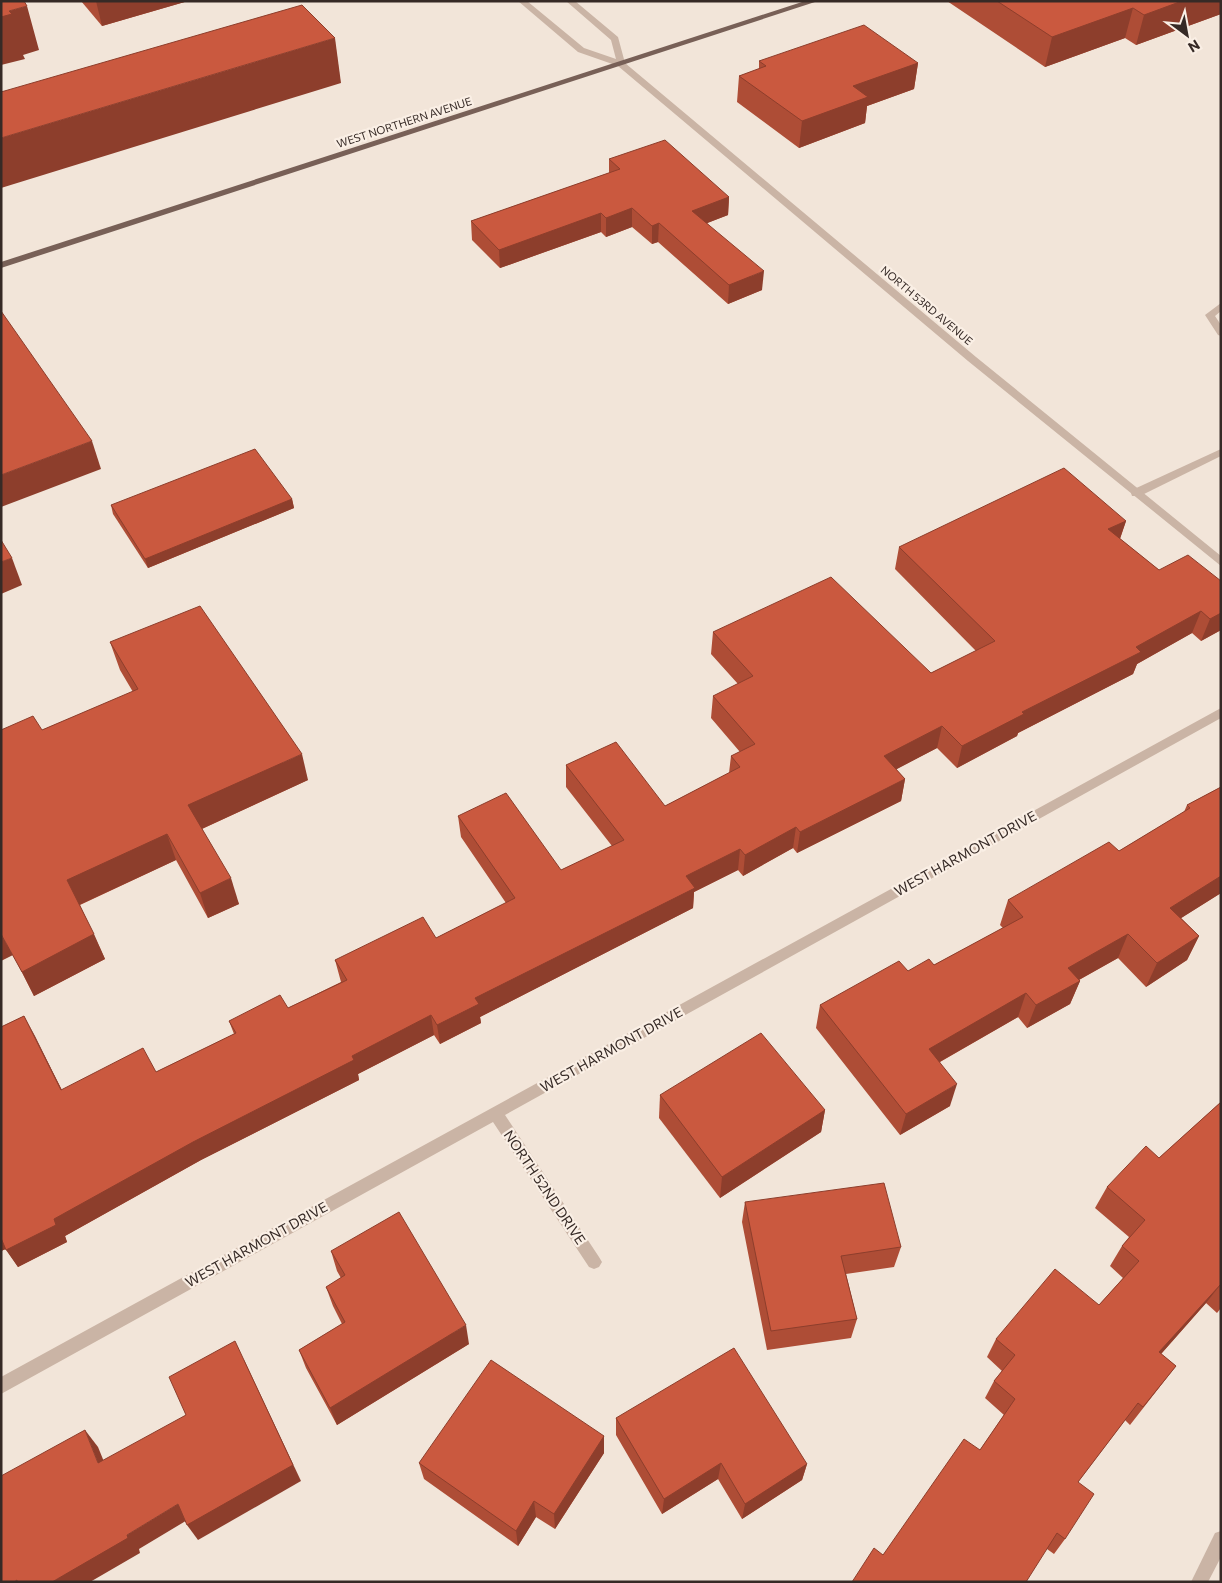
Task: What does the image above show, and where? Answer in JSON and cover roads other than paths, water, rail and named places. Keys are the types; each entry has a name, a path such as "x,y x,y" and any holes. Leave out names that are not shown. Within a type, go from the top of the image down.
{"main road":[{"name":"WEST NORTHERN AVENUE","path":"1,265 814,1"}],"street":[{"name":"NORTH 53RD AVENUE","path":"522,1 581,50 621,64 972,359 1221,562"},
{"path":"570,1 615,39 621,64"},
{"path":"1221,306 1210,315 1221,332"},
{"path":"1136,493 1221,452"},
{"name":"WEST HARMONT DRIVE","path":"1,1386 1221,712"},
{"name":"NORTH 52ND DRIVE","path":"495,1113 594,1262"},
{"path":"1199,1582 1221,1539"}]}
